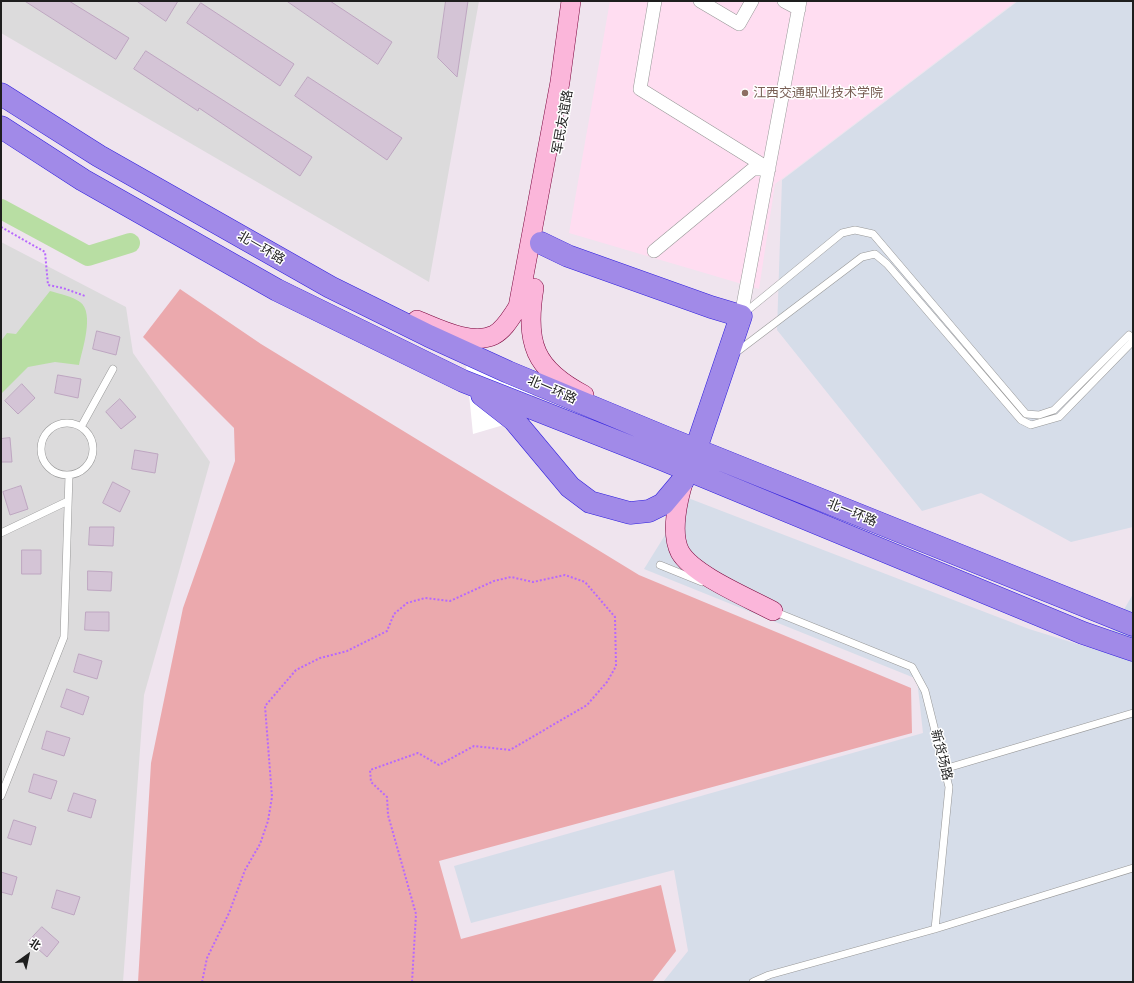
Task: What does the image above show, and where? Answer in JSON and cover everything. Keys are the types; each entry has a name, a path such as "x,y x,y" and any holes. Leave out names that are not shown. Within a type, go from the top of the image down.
{"highway":[{"name":"北一环路","path":"1,94 99,156 330,287 430,336 508,372 666,438 1133,625"},
{"name":"北一环路","path":"1,126 83,180 277,290 463,381 659,458 1083,633 1133,650"},
{"path":"536,241 568,256 711,307 741,316 699,440"},
{"path":"463,381 514,420 570,487 590,502 630,514 648,511 663,504 684,479"}],"street":[{"name":"军民友谊路","path":"536,241 571,1"},
{"name":"军民友谊路","path":"536,241 570,82 582,1"},
{"path":"655,1 640,89 769,169"},
{"path":"700,1 739,24 752,1"},
{"path":"741,316 800,5 784,1"},
{"path":"654,251 753,170 769,169"},
{"path":"330,287 459,336 483,338 494,335 507,324 518,307 536,241"},
{"path":"536,241 530,313 531,337 536,354 545,367 564,385 666,438"},
{"path":"684,479 676,504 677,542 680,552 699,571 773,611"}],"lane":[{"path":"726,361 862,257 875,254 888,264 1021,420 1030,425 1059,417 1133,340 1128,335 1054,410 1039,415 1026,414 873,234 855,230 842,233 741,316"},
{"path":"81,427 113,369"},
{"path":"68,424 81,427 91,440 92,455 85,468 69,475 59,473 51,469 45,462 42,453 42,444 48,432 55,426 68,424"},
{"path":"1,796 64,636 69,475"},
{"path":"1,533 68,500"},
{"name":"新货场路","path":"660,565 912,668 926,691 949,787 935,929"},
{"path":"944,769 1133,713"},
{"path":"753,982 769,975 935,929 1133,868"}],"path":[{"path":"1,227 45,252 48,285 63,288 85,296"},
{"path":"202,982 207,958 229,914 245,870 260,844 268,821 272,797 265,706 296,670 320,658 347,651 387,631 394,614 407,604 425,598 450,601 494,581 511,577 533,582 565,575 585,582 615,617 616,666 607,682 586,705 510,750 474,746 439,765 418,753 370,770 372,782 387,797 388,814 416,914 412,982"}],"shaded area":[{"path":"1,1 479,1 429,282 1,33"},
{"name":"江西交通职业技术学院","path":"610,1 1016,1 775,184 759,289 569,233"},
{"path":"1018,1 1133,1 1133,527 1071,542 981,493 922,511 777,330 782,180"},
{"path":"1,242 126,307 133,353 210,462 144,695 123,982 1,982"},
{"path":"180,289 261,344 639,575 911,688 912,733 439,861 461,939 661,885 676,951 652,982 138,982 151,763 183,608 235,461 234,428 143,337"},
{"path":"50,291 66,295 80,302 87,314 85,341 79,365 55,362 28,367 1,394 1,341 7,333 16,334"},
{"path":"688,498 1029,629 1100,651 1133,594 1133,982 663,982 688,951 674,870 471,923 454,866 923,733 917,679 644,569"}],"pier":[{"path":"464,344 540,374 524,419 473,434"}],"building":[{"path":"25,1 69,1 129,38 116,59"},
{"path":"137,1 178,1 166,21"},
{"path":"287,1 330,1 392,42 378,64"},
{"path":"446,1 468,1 457,77 438,58"},
{"path":"201,3 294,64 280,86 187,23"},
{"path":"146,51 312,157 300,176 199,108 198,111 134,69"},
{"path":"308,77 402,138 387,160 295,96"},
{"path":"97,331 120,337 116,355 93,349"},
{"path":"58,375 81,379 78,398 55,393"},
{"path":"22,384 35,398 18,414 5,401"},
{"path":"120,399 136,417 121,429 106,412"},
{"path":"10,438 12,462 1,462 1,439"},
{"path":"135,450 158,454 155,473 132,469"},
{"path":"113,482 130,491 120,512 103,503"},
{"path":"21,486 28,509 10,515 3,492"},
{"path":"90,527 114,527 113,546 89,545"},
{"path":"22,550 41,550 41,574 22,574"},
{"path":"88,571 112,572 111,591 88,590"},
{"path":"86,612 109,612 109,631 85,630"},
{"path":"79,654 102,661 97,679 74,672"},
{"path":"67,689 89,697 83,715 61,707"},
{"path":"47,731 70,738 64,756 42,749"},
{"path":"34,774 57,781 51,799 29,792"},
{"path":"74,793 96,800 91,818 68,811"},
{"path":"14,820 36,827 31,845 8,838"},
{"path":"1,872 17,877 12,895 1,892"},
{"path":"57,890 80,897 74,915 52,908"},
{"path":"42,927 59,942 47,957 29,941"}],"waterway":[{"path":"1,209 88,256 130,243"}],"place":[{"name":"江西交通职业技术学院","path":"745,93"}]}
